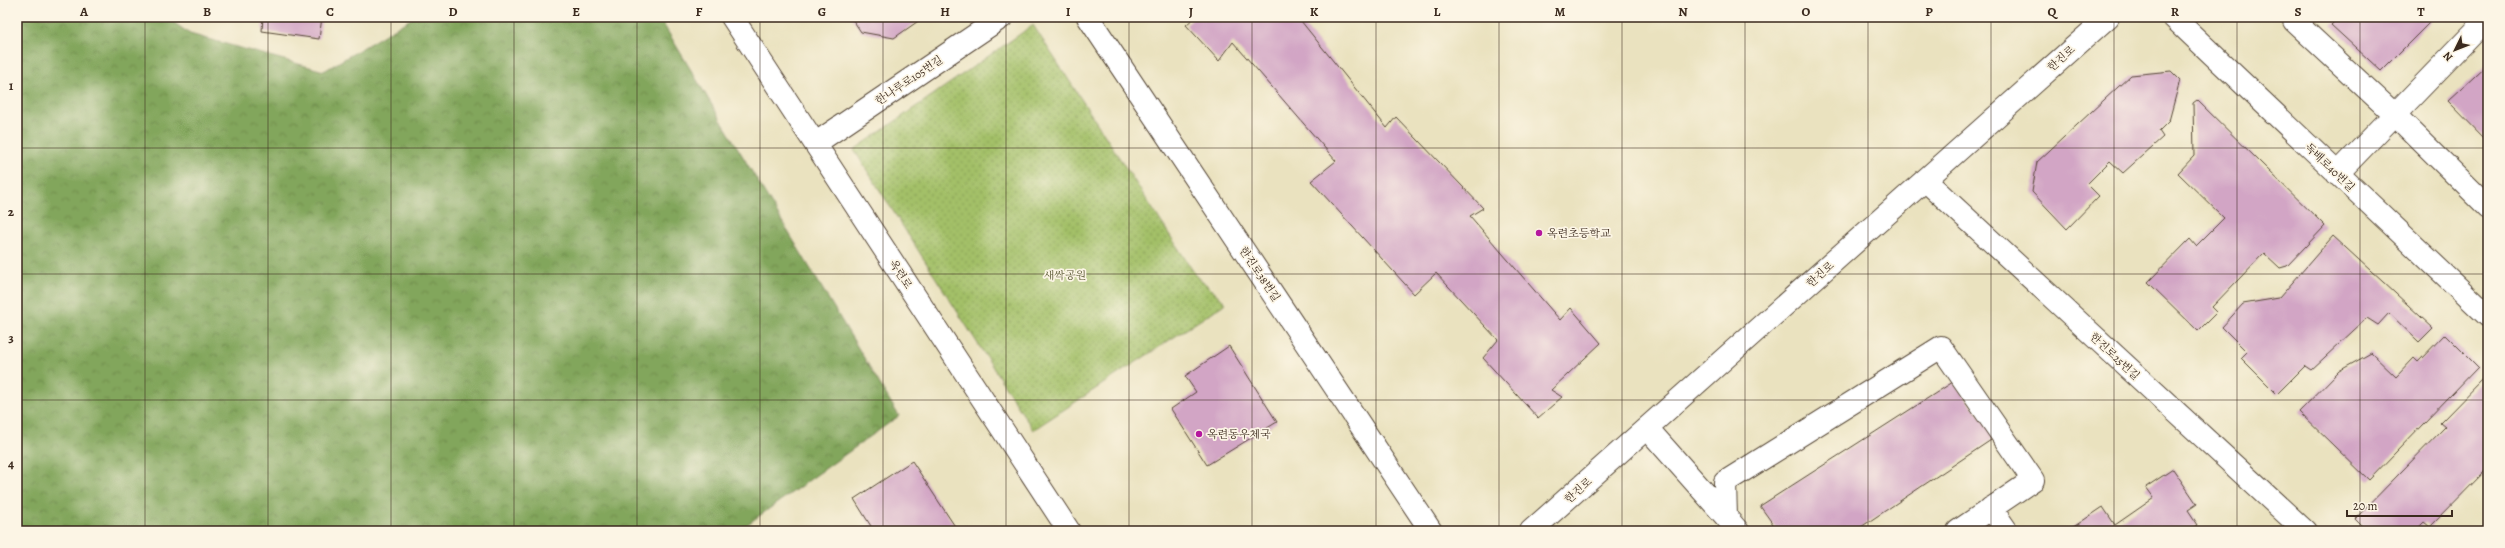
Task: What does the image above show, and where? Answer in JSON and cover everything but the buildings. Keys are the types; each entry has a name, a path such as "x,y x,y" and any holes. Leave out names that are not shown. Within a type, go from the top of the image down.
{"street":[{"name":"옥련로","path":"732,17 1070,531"},
{"name":"한나루로105번길","path":"816,143 1002,17"},
{"name":"한진로38번길","path":"1088,17 1431,531"},
{"name":"한진로","path":"1531,531 2108,17"},
{"name":"독배로40번길","path":"2173,17 2488,316"},
{"path":"2299,17 2294,21 2395,115 2488,207"},
{"path":"2337,174 2488,18"},
{"name":"한진로25번길","path":"1925,180 2306,531"},
{"path":"1732,524 1725,482 1941,347 2033,480 1958,531"},
{"path":"1647,428 1732,524"},
{"path":"1991,508 2007,531"}],"green space":[{"path":"17,17 166,17 190,34 324,71 414,17 659,17 899,416 738,531 17,531"},
{"name":"새싹공원","path":"1033,25 1195,274 1226,303 1033,430 854,150"}],"place":[{"name":"옥련초등학교","path":"1539,233"},
{"name":"옥련동우체국","path":"1199,434"}]}
